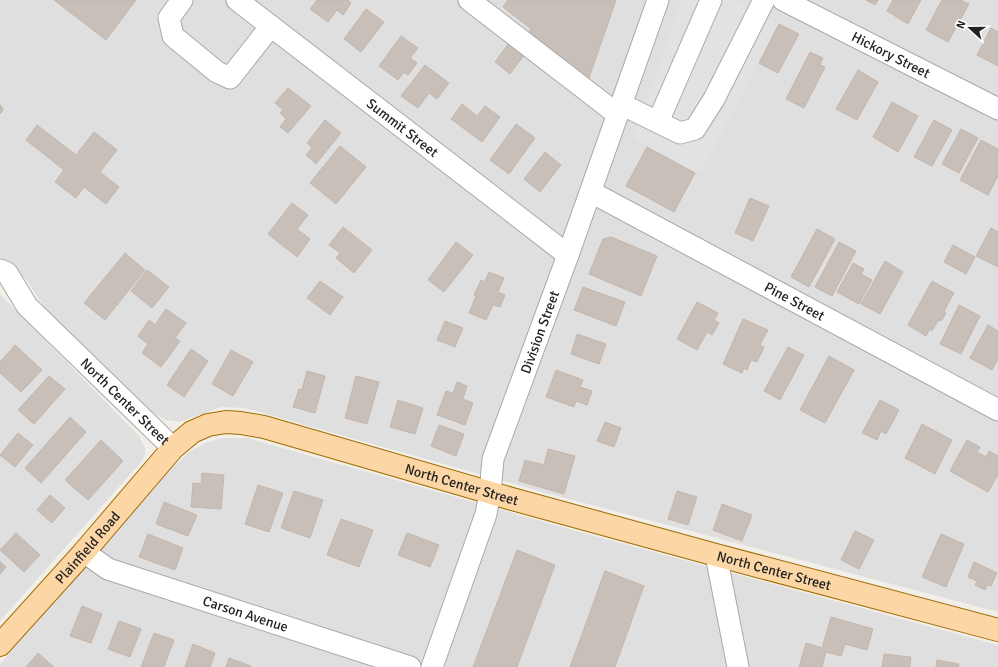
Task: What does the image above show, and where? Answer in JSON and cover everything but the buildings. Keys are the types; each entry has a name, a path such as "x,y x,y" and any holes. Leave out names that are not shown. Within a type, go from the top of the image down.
{"main road":[{"name":"North Center Street","path":"173,448 192,432 208,425 226,422 264,427 490,493 998,630"},
{"name":"Plainfield Road","path":"0,645 84,552 173,448"}],"street":[{"path":"182,0 168,18 173,36 217,72 230,78 271,26"},
{"name":"Summit Street","path":"237,0 568,255"},
{"path":"469,0 619,109 658,122 680,133 695,129 714,99 764,0"},
{"name":"Division Street","path":"432,667 486,514 490,493 493,459 568,255 658,0"},
{"path":"658,122 711,0"},
{"name":"Hickory Street","path":"783,0 998,109"},
{"name":"Pine Street","path":"590,192 998,410"},
{"path":"0,292 4,272"},
{"name":"North Center Street","path":"4,272 27,306 173,448"},
{"name":"Carson Avenue","path":"84,552 108,569 410,667"},
{"path":"716,555 738,667"}],"shaded area":[{"path":"0,0 998,0 998,612 546,493 245,408 222,407 179,422 166,420 153,413 110,374 45,308 27,281 14,267 0,257"},
{"path":"681,0 734,0 779,24 700,174 633,139"},
{"path":"0,294 139,436 145,448 145,455 141,462 0,621"},
{"path":"221,438 247,438 576,531 998,645 998,667 0,667 0,664 174,466 188,453 205,443"}]}
